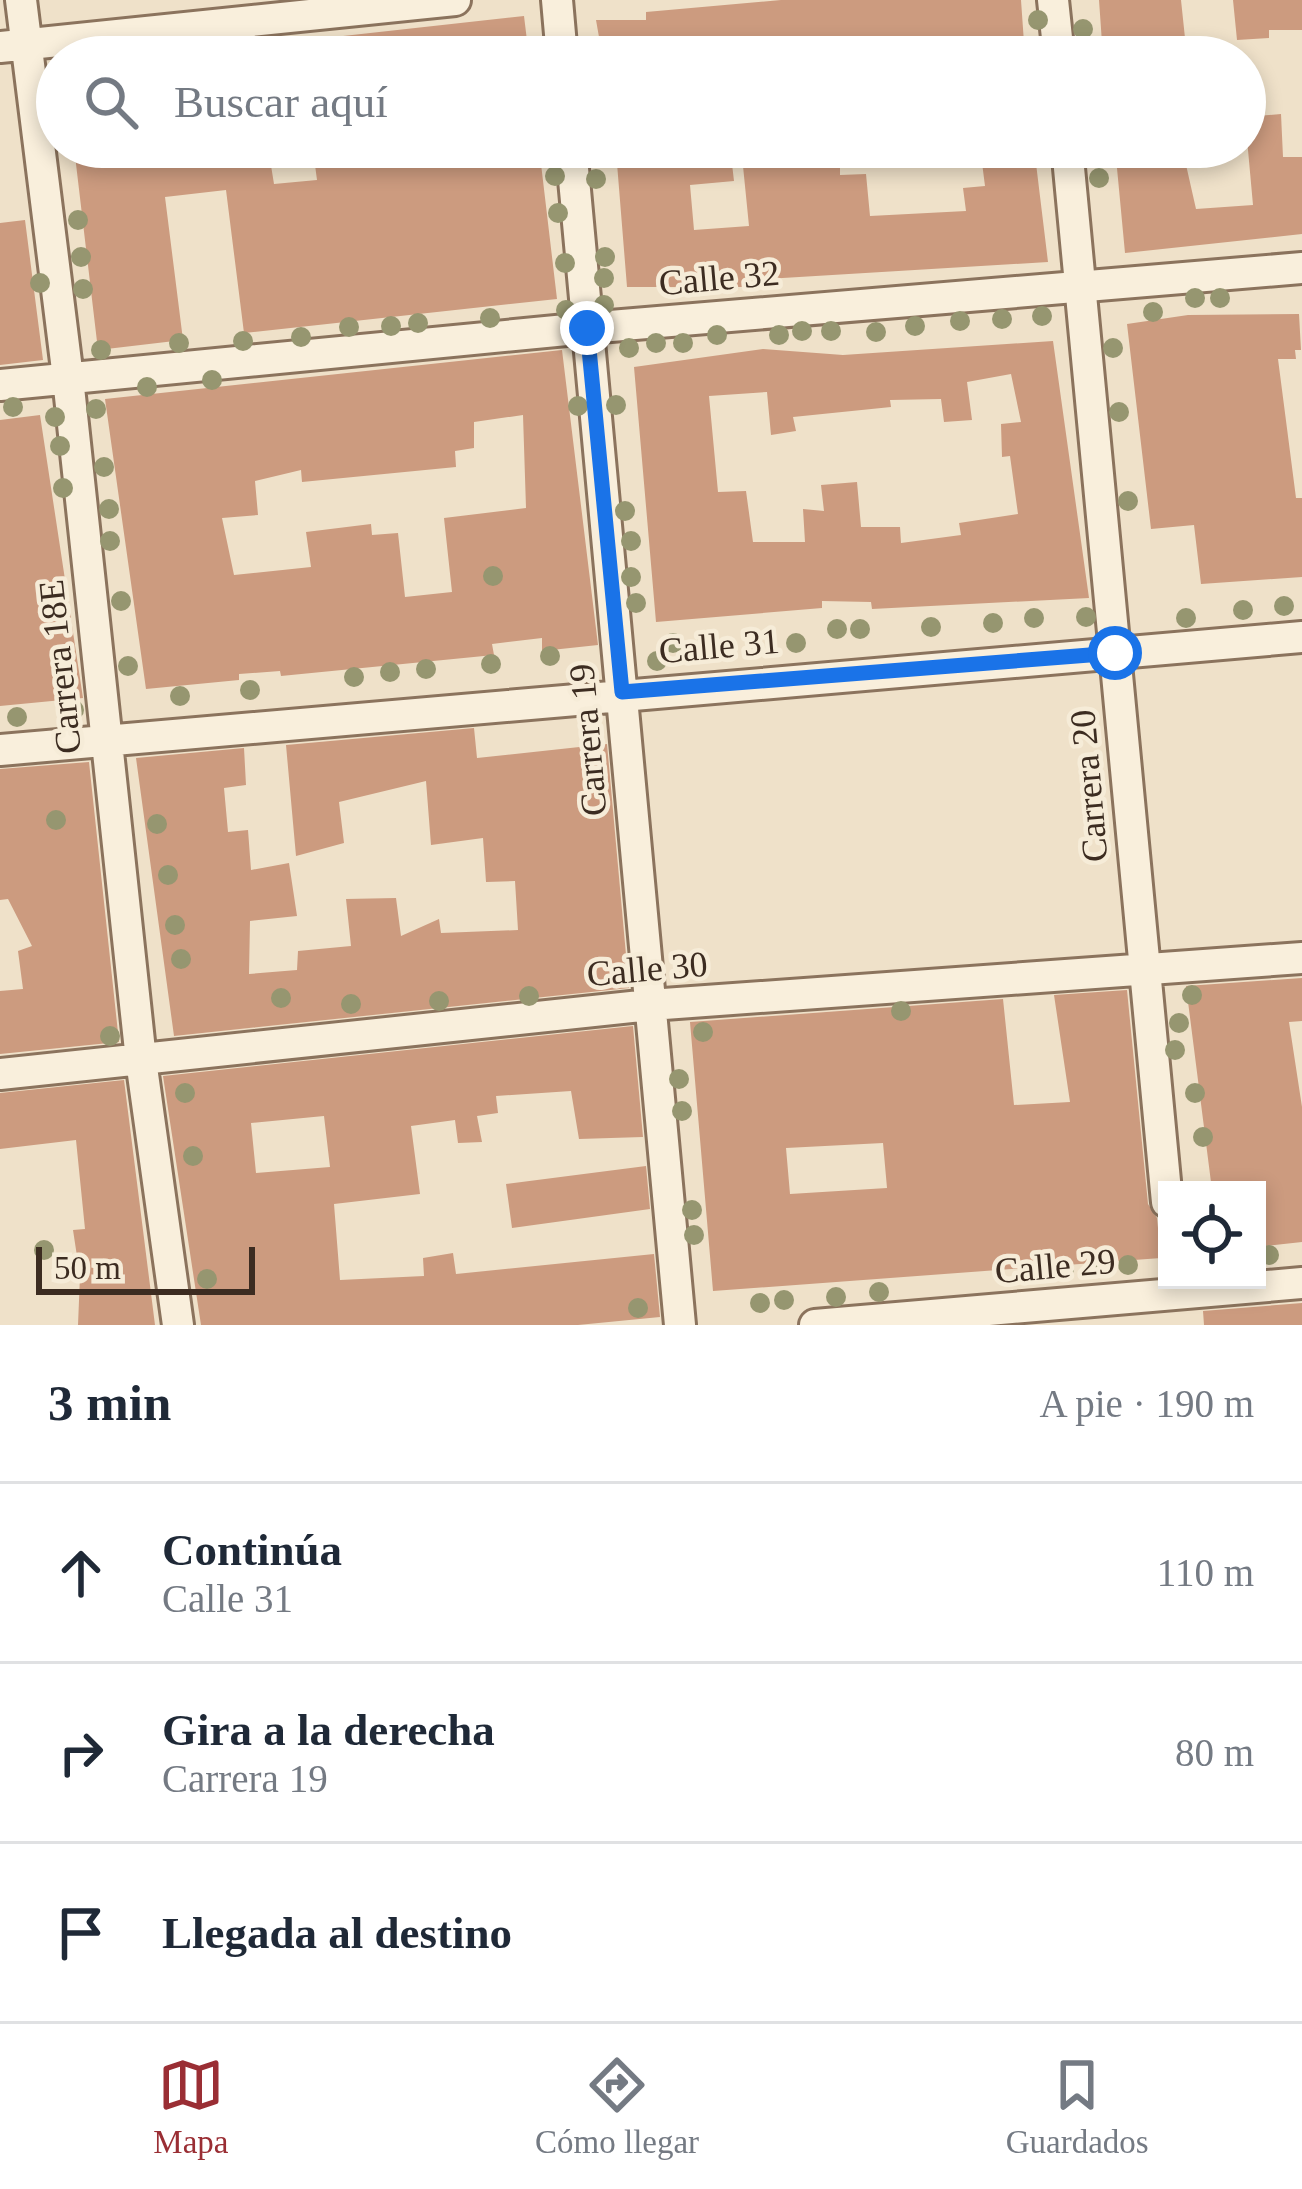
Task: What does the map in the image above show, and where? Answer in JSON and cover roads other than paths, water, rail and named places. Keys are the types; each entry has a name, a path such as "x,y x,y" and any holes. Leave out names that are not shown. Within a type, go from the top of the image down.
{"street":[{"name":"Carrera 18E","path":"21,0 12,45 68,377 141,1060 178,1325"},
{"path":"101,36 455,0"},
{"path":"557,0 560,36"},
{"path":"1053,0 1057,36"},
{"name":"Carrera 19","path":"573,168 680,1325"},
{"name":"Carrera 20","path":"1069,168 1165,1181"},
{"name":"Calle 32","path":"0,385 587,328 1302,268"},
{"name":"Calle 31","path":"0,750 622,692 1302,637"},
{"name":"Calle 30","path":"0,1074 650,1005 1302,958"},
{"name":"Calle 29","path":"1266,1283 1302,1282"},
{"name":"Calle 29","path":"815,1325 1158,1289"},
{"path":"1175,1289 1178,1325"}]}
